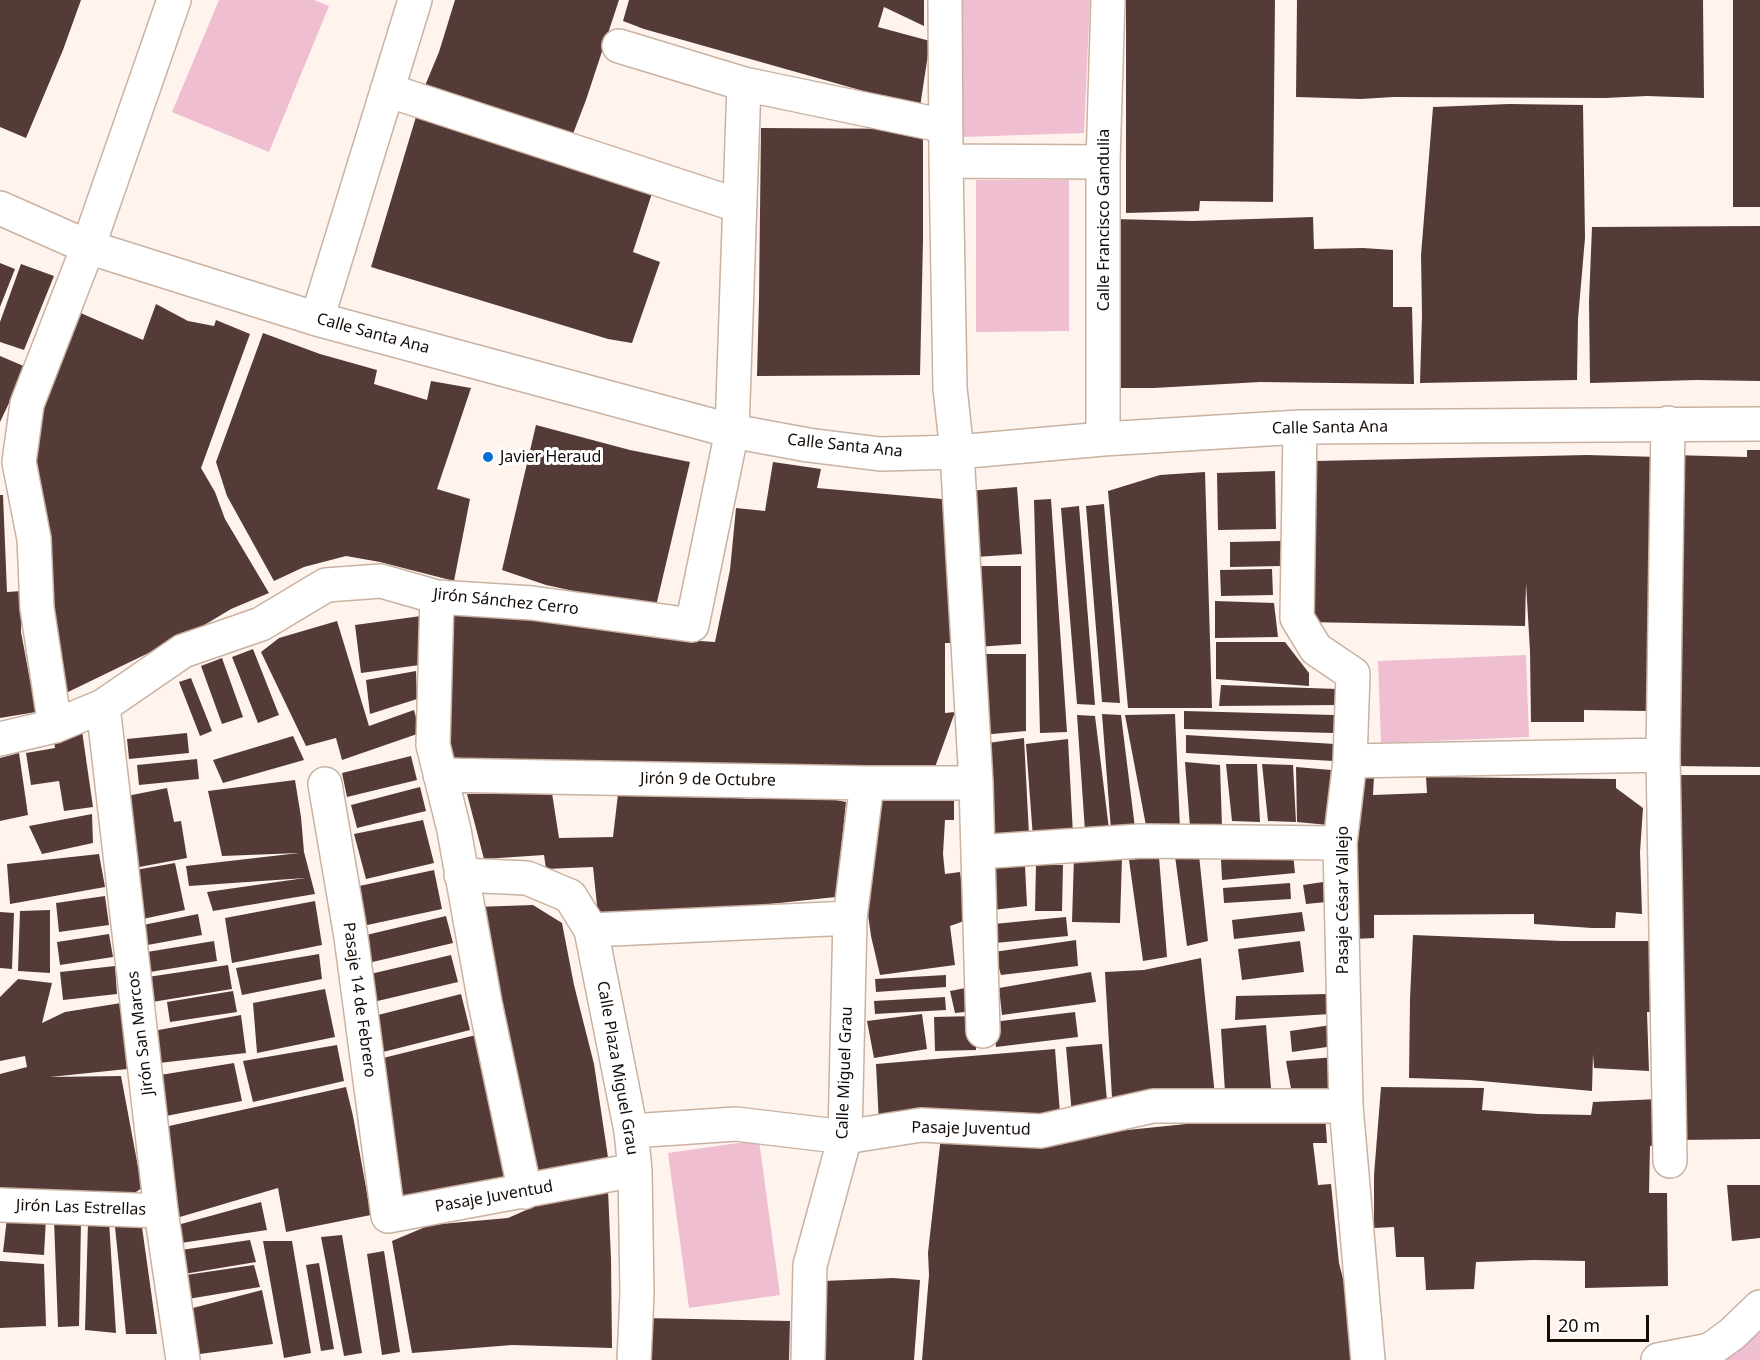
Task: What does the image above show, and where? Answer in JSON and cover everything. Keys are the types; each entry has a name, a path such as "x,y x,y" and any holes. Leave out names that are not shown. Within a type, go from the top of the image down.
{"street":[{"path":"55,726 37,608 34,539 18,462 27,404 88,247 174,0"},
{"path":"317,319 415,0"},
{"path":"945,0 950,388 957,453 976,783 983,1031"},
{"name":"Calle Francisco Gandulia","path":"1103,439 1103,162 1108,0"},
{"path":"619,46 744,84 945,126"},
{"path":"732,430 744,84"},
{"path":"387,90 740,206"},
{"path":"946,161 1103,162"},
{"name":"Calle Santa Ana","path":"0,208 88,247 317,319 732,430 808,445 880,453 957,453 1103,439 1300,428 1760,424"},
{"path":"1668,423 1663,755 1671,1161"},
{"name":"Pasaje César Vallejo","path":"1300,428 1297,618 1316,649 1353,675 1350,761 1341,843 1346,1106 1368,1360"},
{"name":"Jirón Sánchez Cerro","path":"0,739 55,726 103,706 183,651 261,624 326,585 381,581 438,597 532,603 692,625 732,430"},
{"path":"438,597 434,744 454,830 485,1004 525,1192"},
{"name":"Jirón San Marcos","path":"103,706 161,1211 183,1360"},
{"path":"1350,761 1663,755"},
{"name":"Jirón 9 de Octubre","path":"440,775 976,783"},
{"name":"Calle Miguel Grau","path":"808,1360 810,1265 845,1137 850,918 867,783"},
{"name":"Pasaje 14 de Febrero","path":"326,784 351,937 388,1216"},
{"path":"978,852 1140,841 1341,843"},
{"name":"Calle Plaza Miguel Grau","path":"461,875 527,878 570,896 591,930 631,1131 637,1294 634,1360"},
{"path":"591,930 850,918"},
{"name":"Pasaje Juventud","path":"631,1131 736,1124 845,1137 921,1125 1041,1131 1153,1106 1346,1106"},
{"name":"Pasaje Juventud","path":"388,1216 634,1170"},
{"name":"Jirón Las Estrellas","path":"0,1204 161,1211"},
{"path":"1658,1360 1703,1355 1732,1334 1760,1307"}],"shaded area":[{"path":"219,0 314,0 329,6 269,152 172,112"},
{"path":"958,0 1090,0 1084,133 962,137"},
{"path":"976,180 1069,180 1069,331 976,332"},
{"path":"1526,655 1529,737 1381,743 1378,661"},
{"path":"759,1140 780,1295 689,1308 668,1153"},
{"path":"1760,1330 1760,1360 1721,1360"}],"building":[{"path":"0,0 81,0 26,138 0,127"},
{"path":"455,0 619,0 571,139 424,88 439,52"},
{"path":"629,0 924,0 924,26 884,7 878,27 930,41 920,107 644,29 623,21"},
{"path":"1126,0 1275,0 1273,202 1200,201 1199,211 1126,213"},
{"path":"1297,0 1703,0 1704,98 1647,96 1361,99 1296,97"},
{"path":"1733,0 1760,0 1760,207 1733,207"},
{"path":"1509,104 1583,105 1585,238 1578,319 1577,380 1420,383 1421,255 1433,107"},
{"path":"418,110 655,184 633,252 660,262 632,343 608,339 371,267"},
{"path":"761,128 923,129 920,375 757,376"},
{"path":"1313,217 1314,249 1393,250 1393,307 1412,307 1414,384 1260,382 1154,388 1106,388 1114,219 1192,221"},
{"path":"1760,226 1760,381 1590,383 1589,301 1592,227"},
{"path":"0,263 15,269 0,307"},
{"path":"21,264 54,276 24,350 0,342 0,322"},
{"path":"156,304 188,321 214,326 216,320 250,334 201,468 215,492 225,519 269,593 231,609 196,630 66,693 44,617 38,465 31,466 31,412 76,311 143,340"},
{"path":"263,333 320,354 377,370 374,384 427,400 431,381 471,388 437,489 470,499 454,581 380,562 346,556 304,567 274,581 227,496 216,462"},
{"path":"0,356 26,367 0,422"},
{"path":"536,425 630,450 690,462 656,606 546,585 502,570"},
{"path":"1747,450 1760,450 1760,767 1672,766 1672,455 1747,457"},
{"path":"1587,455 1659,457 1655,645 1647,711 1584,710 1584,722 1531,722 1526,583 1525,626 1305,622 1305,543 1316,537 1316,461"},
{"path":"773,462 821,469 817,488 942,499 956,643 945,643 945,713 955,712 934,770 445,757 449,613 550,621 657,638 715,642 730,570 736,508 765,511"},
{"path":"1275,471 1276,529 1218,530 1217,473"},
{"path":"1205,472 1212,708 1128,708 1108,491 1160,475"},
{"path":"1017,487 1022,554 975,557 968,491"},
{"path":"0,495 3,495 7,592 22,591 21,632 36,712 0,718"},
{"path":"1051,499 1067,732 1040,733 1034,500"},
{"path":"1104,504 1120,703 1102,702 1086,506"},
{"path":"1079,506 1095,705 1077,704 1061,508"},
{"path":"1281,541 1282,566 1230,567 1230,542"},
{"path":"978,566 1021,566 1021,644 976,647"},
{"path":"1272,569 1273,595 1221,596 1220,570"},
{"path":"1215,601 1274,603 1278,637 1215,638"},
{"path":"421,616 427,664 361,673 355,625"},
{"path":"337,621 369,726 414,710 420,733 342,760 336,738 306,746 261,652 279,638"},
{"path":"1216,642 1285,642 1309,673 1309,686 1216,679"},
{"path":"253,649 279,715 258,723 232,657"},
{"path":"983,654 1026,654 1026,731 981,735"},
{"path":"222,658 243,717 222,724 201,666"},
{"path":"416,671 417,699 370,714 366,680"},
{"path":"191,678 212,731 200,736 179,682"},
{"path":"1221,685 1338,689 1338,705 1219,706"},
{"path":"1184,711 1334,715 1334,733 1184,729"},
{"path":"1102,714 1121,715 1135,828 1111,830"},
{"path":"1175,714 1180,829 1147,831 1125,715"},
{"path":"1077,715 1095,716 1109,829 1085,831"},
{"path":"82,731 93,807 64,811 59,781 31,785 26,753 55,748 53,736"},
{"path":"187,733 189,753 129,759 127,739"},
{"path":"1186,735 1335,744 1334,761 1186,753"},
{"path":"293,736 304,760 223,783 213,760"},
{"path":"1024,738 1029,835 989,837 981,744"},
{"path":"1068,739 1073,835 1033,838 1026,744"},
{"path":"19,753 28,815 0,821 0,758"},
{"path":"411,756 417,780 347,797 342,773"},
{"path":"197,759 199,779 139,785 137,765"},
{"path":"1185,762 1220,765 1222,827 1190,827"},
{"path":"1226,764 1257,764 1260,822 1232,821"},
{"path":"1262,764 1293,765 1296,822 1268,821"},
{"path":"1296,767 1331,770 1328,825 1297,822"},
{"path":"1677,775 1760,775 1760,1139 1677,1140"},
{"path":"1374,776 1373,795 1427,793 1426,777 1616,779 1616,788 1643,808 1640,852 1642,914 1616,912 1615,928 1534,924 1534,914 1374,915 1374,938 1354,939 1353,778"},
{"path":"295,780 304,852 315,894 213,911 207,892 305,878 189,886 186,866 299,853 222,856 208,791"},
{"path":"420,787 426,811 357,828 351,805"},
{"path":"167,788 174,822 181,821 187,858 134,868 127,796"},
{"path":"552,793 559,838 613,837 618,794 710,794 748,799 820,797 846,802 836,897 722,909 598,915 593,867 546,869 544,855 484,859 467,794"},
{"path":"870,794 954,795 954,820 945,820 943,854 945,874 960,872 967,920 950,926 955,965 880,975 871,936 864,886"},
{"path":"92,814 93,843 42,854 29,826"},
{"path":"423,820 434,863 366,879 354,834"},
{"path":"99,854 105,887 10,904 7,864"},
{"path":"1293,854 1295,873 1222,880 1221,860"},
{"path":"1199,855 1208,941 1187,946 1175,856"},
{"path":"1074,856 1122,857 1120,923 1072,922"},
{"path":"1159,857 1167,957 1143,961 1129,860"},
{"path":"175,863 185,910 138,920 130,871"},
{"path":"1036,864 1063,865 1062,911 1035,911"},
{"path":"1025,866 1027,906 984,911 986,869"},
{"path":"434,870 442,909 358,927 350,888"},
{"path":"1323,882 1326,902 1306,904 1303,885"},
{"path":"1290,883 1291,899 1224,903 1223,888"},
{"path":"105,896 109,925 59,932 56,903"},
{"path":"315,901 322,945 232,963 225,918"},
{"path":"533,905 562,923 574,985 594,1064 609,1164 535,1179 474,907"},
{"path":"50,910 50,973 18,971 20,911"},
{"path":"0,912 14,913 12,969 0,968"},
{"path":"1302,912 1305,931 1234,939 1232,920"},
{"path":"198,914 202,935 142,946 138,926"},
{"path":"446,916 453,943 364,964 358,937"},
{"path":"1066,917 1068,936 995,943 994,924"},
{"path":"109,934 113,957 60,965 57,942"},
{"path":"1413,935 1563,941 1664,941 1664,1013 1647,1012 1649,1071 1594,1068 1593,1054 1592,1091 1470,1080 1409,1078"},
{"path":"1076,940 1078,966 1001,975 994,952"},
{"path":"214,941 217,961 150,972 147,952"},
{"path":"1300,941 1304,972 1242,980 1238,949"},
{"path":"319,954 322,979 242,995 236,968"},
{"path":"451,955 458,982 369,1003 362,976"},
{"path":"1201,958 1215,1096 1112,1098 1105,972 1144,970"},
{"path":"228,965 232,989 146,1003 141,978"},
{"path":"115,966 117,994 63,1000 60,972"},
{"path":"1091,972 1096,1002 1002,1015 999,988"},
{"path":"946,975 946,987 876,992 875,979"},
{"path":"18,979 52,983 42,1023 65,1012 121,1003 127,1069 50,1077 121,1076 142,1188 130,1196 3,1196 3,1188 0,1188 0,1074 27,1067 25,1056 0,1061 0,997"},
{"path":"971,987 974,1011 955,1013 950,991"},
{"path":"325,989 335,1037 257,1053 253,1003"},
{"path":"233,991 237,1012 170,1022 167,1002"},
{"path":"461,994 470,1030 383,1052 374,1016"},
{"path":"1328,994 1330,1014 1235,1020 1236,996"},
{"path":"945,997 946,1010 875,1014 874,1001"},
{"path":"1075,1012 1078,1037 996,1047 993,1022"},
{"path":"922,1014 927,1049 874,1058 867,1021"},
{"path":"241,1015 246,1053 159,1063 153,1031"},
{"path":"976,1016 976,1050 935,1051 934,1017"},
{"path":"1338,1024 1341,1045 1292,1052 1290,1031"},
{"path":"1266,1025 1271,1088 1225,1092 1221,1029"},
{"path":"476,1035 517,1180 404,1204 375,1060"},
{"path":"1102,1044 1108,1112 1072,1115 1066,1047"},
{"path":"337,1045 344,1081 253,1102 243,1061"},
{"path":"1055,1049 1060,1113 879,1124 876,1064"},
{"path":"1335,1057 1333,1094 1292,1094 1286,1061"},
{"path":"234,1063 242,1101 161,1117 154,1076"},
{"path":"346,1087 371,1215 286,1232 278,1188 173,1219 160,1128"},
{"path":"1381,1087 1484,1088 1482,1110 1538,1114 1591,1115 1593,1102 1658,1099 1658,1145 1650,1146 1649,1193 1667,1193 1668,1286 1585,1288 1585,1261 1534,1260 1476,1262 1474,1289 1426,1290 1424,1257 1396,1257 1394,1227 1374,1228 1374,1175"},
{"path":"1325,1114 1327,1143 1313,1143 1318,1185 1331,1184 1339,1263 1348,1298 1353,1360 922,1360 929,1275 928,1253 941,1136 1098,1133 1245,1118"},
{"path":"1727,1185 1760,1185 1760,1238 1732,1241"},
{"path":"608,1190 612,1348 512,1345 412,1353 392,1241 430,1225 508,1218 540,1204"},
{"path":"261,1202 267,1230 181,1243 181,1224"},
{"path":"7,1218 46,1218 44,1255 3,1252"},
{"path":"54,1220 81,1222 79,1326 58,1327"},
{"path":"109,1221 116,1333 85,1330 88,1222"},
{"path":"115,1227 142,1227 157,1334 126,1334"},
{"path":"342,1235 362,1353 344,1356 321,1237"},
{"path":"250,1240 256,1262 184,1274 181,1250"},
{"path":"263,1241 292,1241 311,1353 284,1358"},
{"path":"384,1251 400,1352 382,1355 367,1254"},
{"path":"0,1261 44,1264 46,1326 0,1328"},
{"path":"319,1263 334,1349 321,1351 306,1265"},
{"path":"254,1265 260,1287 188,1299 186,1275"},
{"path":"893,1278 920,1280 914,1360 821,1360 824,1281"},
{"path":"262,1290 273,1344 200,1354 189,1309"},
{"path":"645,1318 790,1321 789,1360 648,1360"}],"place":[{"name":"Javier Heraud","path":"488,457"}]}
